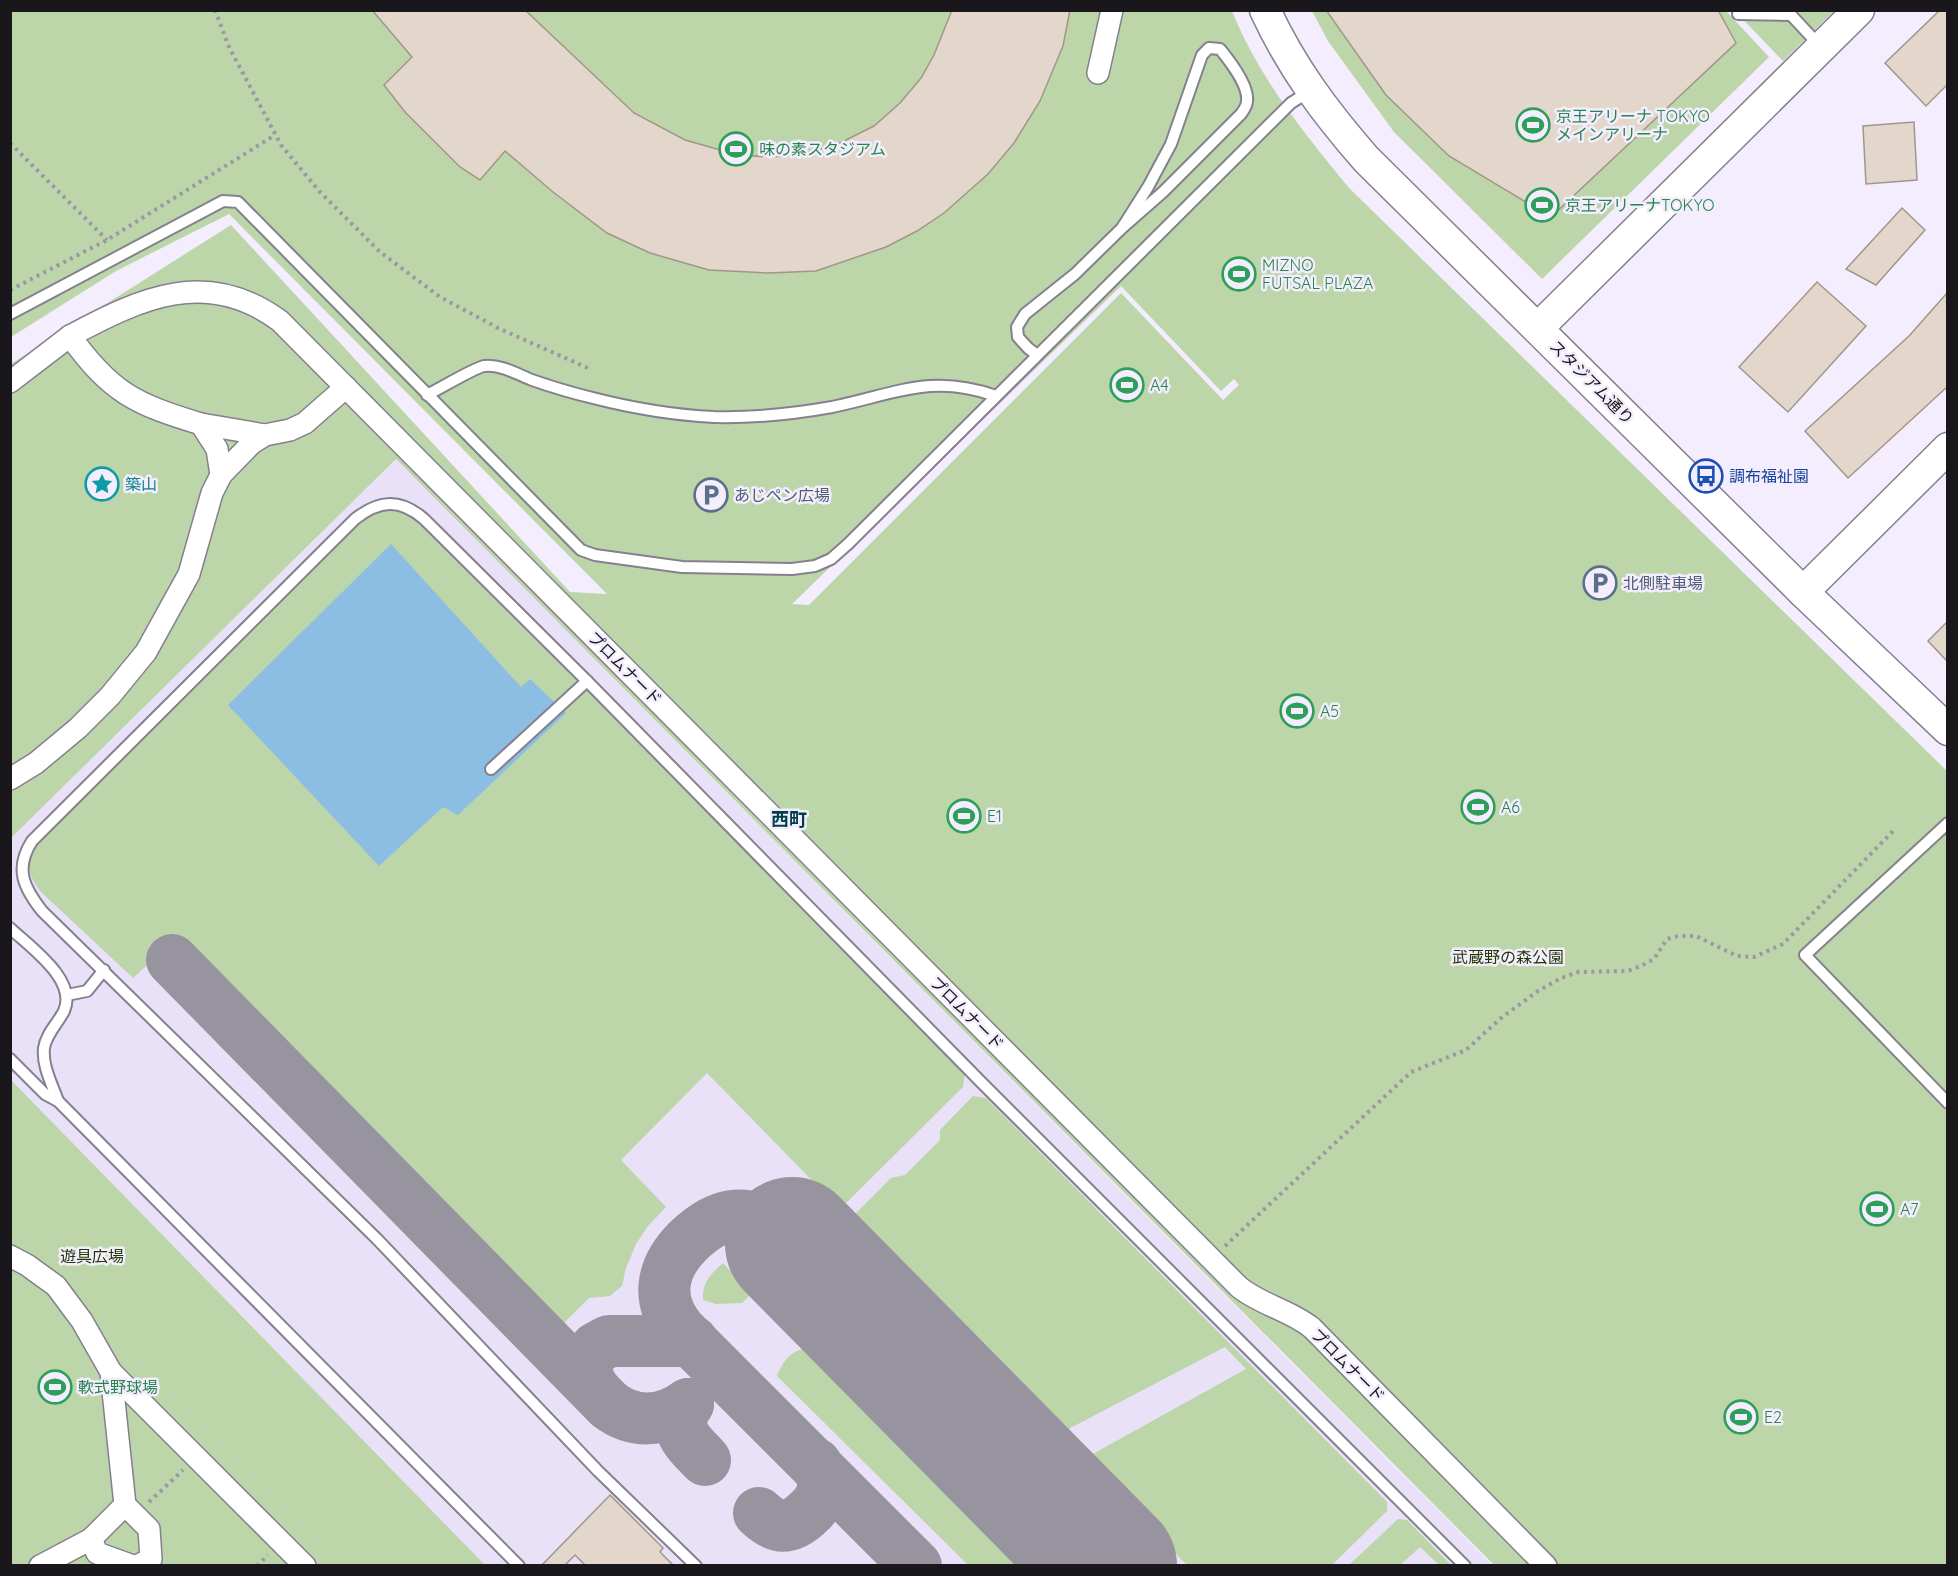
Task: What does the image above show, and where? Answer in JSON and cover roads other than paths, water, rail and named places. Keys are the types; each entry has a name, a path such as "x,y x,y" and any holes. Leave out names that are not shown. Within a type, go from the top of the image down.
{"street":[{"path":"1098,73 1112,10"},
{"name":"スタジアム通り","path":"1265,10 1310,91 1366,159 1803,592 1947,730"},
{"path":"1538,328 1859,10"},
{"name":"プロムナード","path":"10,382 70,336 118,311 173,294 193,292 228,295 255,304 280,321 1245,1292 1312,1328 1546,1566"},
{"path":"70,336 105,379 134,400 201,424 264,435 290,430 305,423 346,387"},
{"path":"201,424 217,449 221,475"},
{"path":"10,778 36,763 78,728 110,696 146,652 189,574 212,493 221,475 240,453 264,435"},
{"path":"1803,592 1947,448"},
{"path":"10,1256 27,1264 56,1286 82,1321 111,1372 305,1566"},
{"path":"91,1539 97,1552 144,1564 149,1528 130,1510 111,1372"},
{"path":"40,1566 91,1539 130,1510"}],"lane":[{"path":"1738,14 1791,15 1822,47"},
{"path":"1037,355 1018,337 1017,327 1025,315 1075,274 1163,192 1241,114 1248,103 1247,93 1240,78 1220,49 1209,48 1202,55 1171,144 1122,228"},
{"path":"10,314 223,201 238,202 581,550 595,555 682,567 792,569 815,566 831,559 1291,103 1310,91"},
{"path":"427,395 483,366 501,368 594,398 652,411 714,417 750,417 802,412 927,385 946,384 976,389 996,396"},
{"path":"696,1566 598,1471 377,1239 42,911 30,895 22,875 23,859 32,841 355,519 376,506 393,504 408,507 416,512 587,681 971,1072 1465,1566"},
{"path":"491,769 587,681"},
{"path":"1947,823 1805,955 1947,1103"},
{"path":"10,928 53,968 61,979 67,995 64,1010 49,1035 44,1049 48,1075 58,1101"},
{"path":"67,995 87,991 104,970"},
{"path":"10,1059 45,1094 58,1101 519,1566"}],"water":[{"path":"391,544 521,687 530,679 566,713 458,815 443,807 379,866 228,705"}],"place":[{"name":"京王アリーナ TOKYO メインアリーナ","path":"1533,125"},
{"name":"味の素スタジアム","path":"736,149"},
{"name":"京王アリーナTOKYO","path":"1542,205"},
{"name":"MIZNO FUTSAL PLAZA","path":"1239,274"},
{"name":"A4","path":"1127,385"},
{"name":"調布福祉園","path":"1706,476"},
{"name":"築山","path":"102,484"},
{"name":"あじペン広場","path":"711,495"},
{"name":"北側駐車場","path":"1600,583"},
{"name":"A5","path":"1297,711"},
{"name":"A6","path":"1478,807"},
{"name":"E1","path":"964,816"},
{"name":"A7","path":"1877,1209"},
{"name":"軟式野球場","path":"55,1387"},
{"name":"E2","path":"1741,1417"}],"district":[{"name":"西町","path":"789,819"}],"park label":[{"name":"武蔵野の森公園","path":"1508,957"},
{"name":"遊具広場","path":"92,1256"}]}
